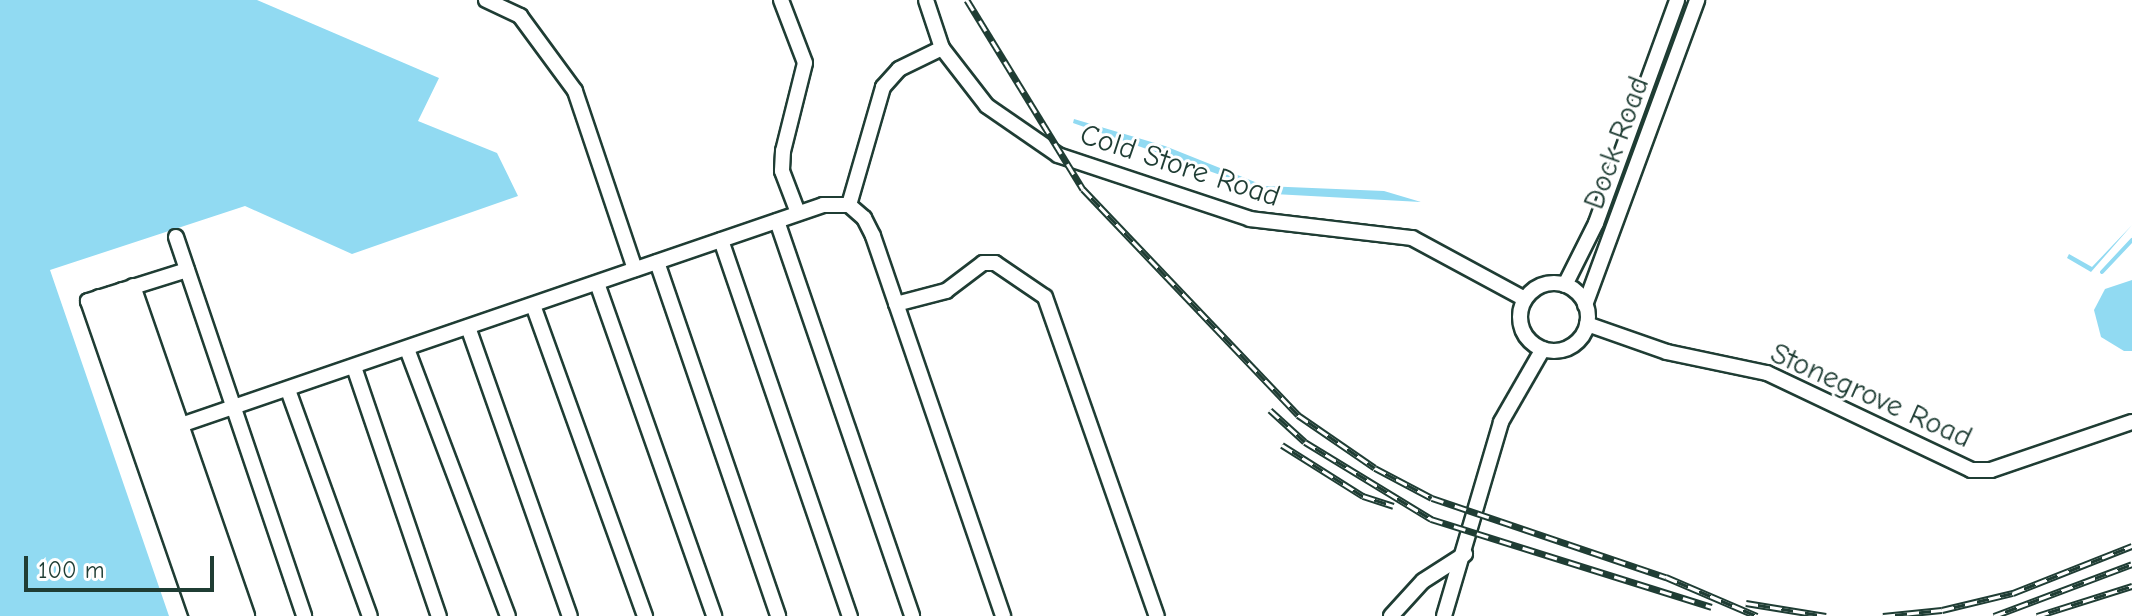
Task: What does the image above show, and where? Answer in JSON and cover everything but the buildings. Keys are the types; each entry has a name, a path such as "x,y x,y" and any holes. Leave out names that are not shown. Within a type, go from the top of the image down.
{"street":[{"path":"486,0 520,16 575,91 635,269"},
{"path":"781,0 805,63 783,151 782,171 798,213"},
{"name":"Cold Store Road","path":"926,0 942,48 987,106 1058,155 1250,219 1412,238 1525,299"},
{"name":"Dock Road","path":"1565,285 1596,223 1677,0"},
{"name":"Dock Road","path":"1585,305 1697,0"},
{"path":"849,205 883,87 899,69 942,48"},
{"path":"159,433 798,213 823,205 849,205 864,218 873,236 1003,616"},
{"path":"777,221 912,616"},
{"path":"176,237 304,616"},
{"path":"721,240 850,616"},
{"path":"657,262 778,616"},
{"path":"896,304 946,291 983,263 995,263 1045,297 1157,616"},
{"path":"187,270 88,301 159,433 247,616"},
{"path":"597,283 714,616"},
{"path":"1543,285 1565,285 1585,305 1587,324 1572,346 1543,349 1525,335 1520,319 1525,299 1543,285"},
{"path":"116,292 159,433 209,616"},
{"path":"116,292 159,433 222,616"},
{"path":"533,305 645,616"},
{"name":"Stonegrove Road","path":"1587,324 1667,352 1767,373 1971,470 1991,470 2132,422"},
{"path":"468,327 570,616"},
{"path":"407,349 508,616"},
{"path":"1444,616 1465,554 1501,422 1543,349"},
{"path":"354,367 439,616"},
{"path":"288,390 370,616"},
{"path":"159,433 197,616"},
{"path":"159,433 235,616"},
{"path":"1391,616 1423,581 1465,554"}],"water":[{"path":"0,0 257,0 439,78 418,121 497,153 518,196 352,254 245,206 50,270 169,616 0,616"},
{"path":"1074,119 1165,146 1265,186 1384,191 1421,202 1274,194 1073,123"},
{"path":"2132,225 2091,272 2067,258 2069,254 2092,267"},
{"path":"2132,280 2132,351 2124,351 2101,337 2094,310 2105,289"}],"waterway":[{"path":"2102,272 2132,240"}],"railway":[{"path":"967,0 1083,189 1298,415 1375,468 1432,498 1666,577 1757,616"},
{"path":"1270,410 1305,442 1431,519 1711,607"},
{"path":"1282,445 1363,496 1393,506"},
{"path":"1883,616 1942,610 2013,593 2132,546"},
{"path":"1994,616 2132,564"},
{"path":"2037,616 2132,586"},
{"path":"1746,603 1826,616"}]}
